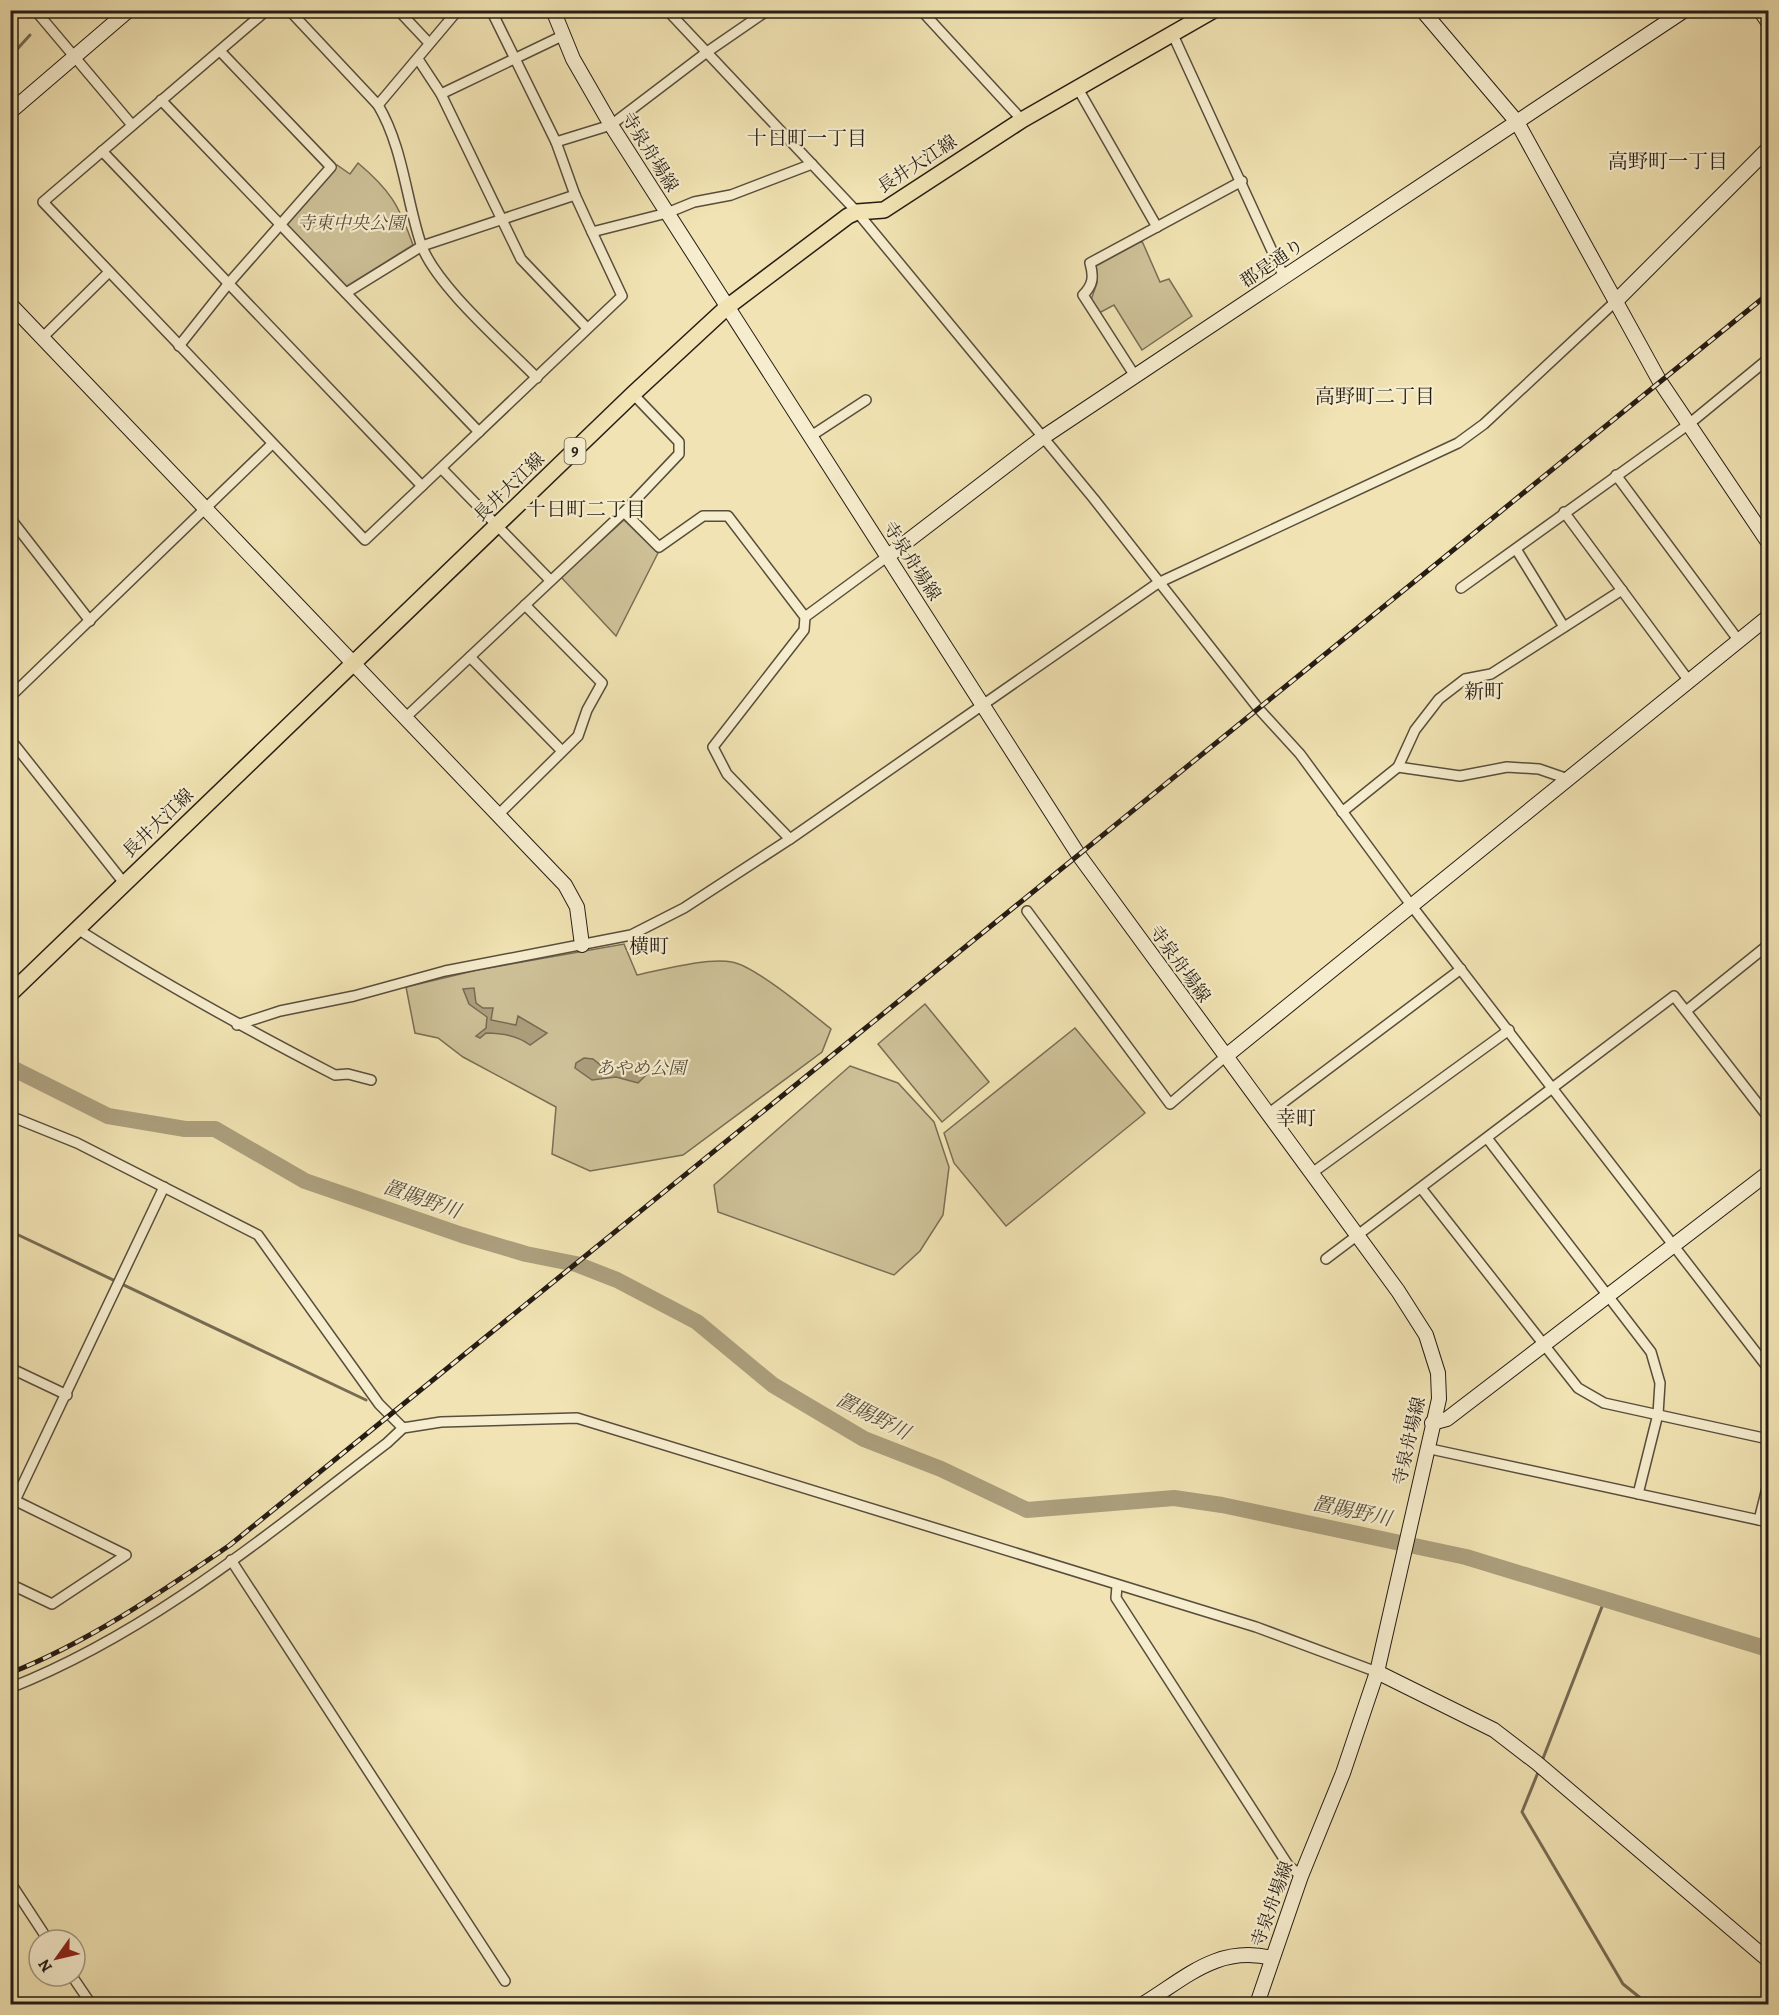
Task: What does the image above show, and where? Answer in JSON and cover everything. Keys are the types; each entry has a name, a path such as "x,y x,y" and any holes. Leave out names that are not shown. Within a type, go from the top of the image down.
{"main road":[{"name":"長井大江線","path":"10,994 633,394 726,308 848,216 857,212 884,210 1022,120 1214,10"}],"street":[{"path":"35,10 132,125"},
{"path":"10,112 129,10"},
{"path":"267,10 43,202 108,273 365,540 622,296 575,195 556,142 491,10"},
{"path":"289,10 378,105 389,124 422,246 437,275 537,378"},
{"path":"398,10 429,43"},
{"path":"378,105 458,10"},
{"name":"寺泉舟場線","path":"553,10 573,59 611,125 726,308 811,436 1078,854 1358,1235 1426,1335 1438,1373 1439,1399 1378,1666 1343,1773 1301,1876 1257,2004"},
{"path":"667,10 857,212 1094,499 1258,708 1300,754 1411,905 1768,1368"},
{"path":"556,142 611,125 707,52 768,10"},
{"path":"921,10 1022,120"},
{"path":"1422,10 1517,122 1659,380 1768,542"},
{"name":"郡是通り","path":"888,556 1042,438 1685,10"},
{"path":"1760,10 1768,22"},
{"path":"1173,35 1242,181 1284,277"},
{"path":"441,94 562,36"},
{"path":"179,346 229,283 331,166 220,51"},
{"path":"418,59 441,94 521,259 587,328"},
{"path":"1077,87 1157,227"},
{"path":"161,100 479,432"},
{"path":"237,1025 280,1011 373,991 445,971 631,935 684,908 790,839 1158,583 1458,443 1484,424 1616,302 1768,149"},
{"path":"102,151 422,486"},
{"path":"592,232 667,213 693,202 731,195 812,164"},
{"path":"1135,376 1083,295 1090,288 1093,276 1090,263 1242,181"},
{"path":"346,293 422,246 575,195"},
{"path":"43,337 108,273"},
{"path":"10,304 565,885 577,907 582,945"},
{"path":"1461,588 1689,424 1768,359"},
{"path":"405,718 624,512 679,454 679,442 633,394"},
{"path":"811,436 866,400"},
{"path":"10,697 272,444"},
{"path":"442,469 550,580"},
{"path":"1616,475 1739,641"},
{"path":"624,512 659,547 703,516 728,516 805,617 804,630 713,747 727,774 790,839"},
{"path":"1564,512 1689,681"},
{"path":"10,518 90,621"},
{"path":"1516,549 1564,627"},
{"path":"805,617 888,556"},
{"path":"1342,812 1398,767 1415,729 1439,699 1465,679 1491,674 1622,590"},
{"path":"499,814 578,736 587,710 602,683 525,605"},
{"path":"1027,911 1170,1104 1411,905 1768,617"},
{"path":"470,657 562,752"},
{"path":"10,739 124,884"},
{"path":"1398,767 1460,776 1507,767 1528,768 1568,779"},
{"path":"79,930 147,973 237,1025 335,1075 348,1074 371,1080"},
{"path":"1686,1011 1768,945"},
{"path":"1268,1114 1461,969"},
{"path":"1326,1259 1554,1089 1674,996 1768,1117"},
{"path":"1312,1173 1509,1030"},
{"path":"10,1116 77,1143 258,1235 380,1404 403,1428"},
{"path":"1487,1138 1651,1352 1660,1383 1658,1414 1638,1494"},
{"path":"1432,1423 1447,1419 1768,1173"},
{"path":"10,1511 67,1395 113,1290 164,1187"},
{"path":"1421,1188 1578,1388 1604,1403 1768,1439"},
{"path":"10,1368 67,1395"},
{"path":"10,1688 95,1649 231,1560 369,1458 403,1428 441,1422 578,1418 1378,1666 1494,1730 1537,1763 1768,1960"},
{"path":"1425,1454 1638,1494 1764,1521 1768,1484"},
{"path":"10,1584 52,1604 126,1555 16,1501"},
{"path":"231,1560 505,1981"},
{"path":"1117,1586 1116,1598 1288,1865 1301,1876"},
{"path":"10,1882 40,1928"},
{"path":"1143,2004 1220,1958 1251,1953 1272,1958"},
{"path":"80,1988 91,2004"}],"green space":[{"name":"寺東中央公園","path":"358,163 386,190 403,219 413,245 344,288 285,226 337,165 350,174"},
{"path":"1142,241 1160,282 1169,279 1192,316 1142,350 1114,305 1099,313 1091,300 1097,283 1096,266"},
{"path":"624,520 658,553 616,636 561,577"},
{"name":"あやめ公園","path":"624,944 637,975 711,961 742,965 783,991 831,1029 822,1052 683,1155 590,1171 552,1154 556,1107 463,1057 438,1038 415,1033 406,987 477,970"},
{"path":"925,1004 989,1082 942,1122 878,1044"},
{"path":"1075,1028 1145,1113 1006,1226 954,1163 944,1133"},
{"path":"850,1066 898,1083 934,1122 949,1167 943,1215 920,1251 894,1275 718,1212 714,1185"}],"shaded area":[{"path":"474,988 476,1003 483,1008 493,1008 491,1020 516,1025 518,1016 547,1033 530,1045 503,1034 486,1033 480,1038 476,1036 486,1028 487,1017 469,1004 463,989"},
{"path":"584,1058 593,1059 609,1072 623,1067 643,1067 647,1074 638,1083 616,1077 592,1080 575,1068 576,1063"}],"waterway":[{"path":"1529,10 1541,17 1557,10"},
{"path":"10,57 30,35"},
{"name":"置賜野川","path":"10,1067 108,1116 185,1129 215,1129 305,1181 462,1235 526,1254 576,1264 617,1280 697,1322 773,1385 864,1439 941,1469 1027,1510 1174,1498 1222,1505 1466,1557 1768,1649"},
{"path":"10,1231 366,1400"},
{"path":"1542,1761 1605,1599"},
{"path":"1539,1770 1522,1812 1623,1984 1648,2004"}],"railway":[{"path":"10,1673 68,1647 96,1631 151,1598 230,1545 1768,294"}],"district":[{"name":"十日町一丁目","path":"807,138"},
{"name":"高野町一丁目","path":"1668,161"},
{"name":"高野町二丁目","path":"1375,396"},
{"name":"十日町二丁目","path":"586,509"},
{"name":"新町","path":"1484,691"},
{"name":"横町","path":"649,946"},
{"name":"幸町","path":"1296,1118"}]}
